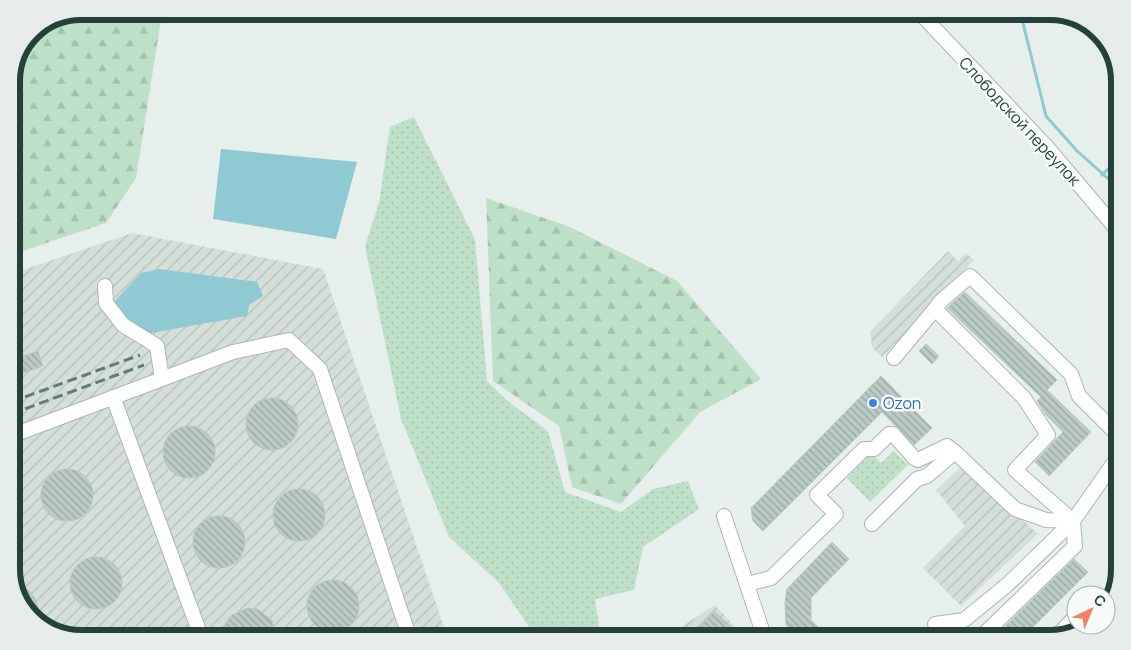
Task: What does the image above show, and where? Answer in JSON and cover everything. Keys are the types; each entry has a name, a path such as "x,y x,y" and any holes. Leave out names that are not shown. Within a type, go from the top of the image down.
{"street":[{"name":"Слободской переулок","path":"927,20 1046,146 1111,222"},
{"path":"894,358 941,301 970,276 1071,374 1079,396 1111,428"},
{"path":"105,286 106,302 123,325 157,346 162,378"},
{"path":"935,309 1024,398 1048,435 1015,470 1073,521 1075,546 988,630"},
{"path":"20,433 233,352 289,340 320,369 407,630"},
{"path":"114,397 199,630"},
{"path":"747,584 771,578 836,514 817,495 864,448 874,449 889,434 893,434 918,460 947,446 1015,509 1046,520 1073,521"},
{"path":"872,524 918,479 927,476 955,452"},
{"path":"935,624 964,620 1007,585 1073,521 1111,467"},
{"path":"724,516 762,630"}],"shaded area":[{"path":"132,233 323,269 445,630 81,630 65,628 50,622 38,612 26,596 20,573 20,271"},
{"path":"948,251 958,261 966,253 974,260 882,357 872,347 870,332"},
{"path":"963,465 1038,534 961,606 923,568 965,526 936,490"},
{"path":"715,605 738,630 676,630"}],"green space":[{"path":"162,20 136,178 106,223 20,252 20,77 22,65 30,47 38,38 47,30 69,21"},
{"path":"414,117 475,239 487,381 509,402 548,431 565,492 621,512 653,489 688,481 699,509 643,547 634,590 595,599 600,630 531,630 499,583 449,537 401,419 365,246 379,203 390,127"},
{"path":"486,198 570,227 677,281 761,379 700,412 621,504 572,487 559,426 493,381"},
{"path":"894,451 908,465 870,502 847,478 868,457 874,456 881,463"}],"water":[{"path":"221,149 357,162 336,239 213,219"},
{"path":"159,269 257,282 263,296 249,305 247,316 151,333 125,321 114,302 141,273"}],"building":[{"path":"965,292 1057,380 1047,390 1091,432 1049,476 1035,462 1063,432 1046,415 1037,401 1041,397 947,308"},
{"path":"926,344 939,356 932,364 919,351"},
{"path":"38,351 43,366 20,374 20,357"},
{"path":"881,376 932,428 914,445 882,412 763,531 753,521 751,508"},
{"path":"267,398 277,398 286,402 294,410 298,424 294,438 286,446 277,450 267,450 258,446 250,438 246,429 246,419 250,410 258,402"},
{"path":"184,426 194,426 203,430 211,438 215,452 211,466 203,474 194,478 184,478 175,474 167,466 163,457 163,447 167,438 175,430"},
{"path":"62,469 72,469 81,473 89,481 93,495 89,509 81,517 72,521 62,521 53,517 45,509 41,500 41,490 45,481 53,473"},
{"path":"294,489 304,489 313,493 321,501 325,515 321,529 313,537 304,541 294,541 285,537 277,529 273,520 273,510 277,501 285,493"},
{"path":"214,516 224,516 233,520 241,528 245,542 241,556 233,564 224,568 214,568 205,564 197,556 193,547 193,537 197,528 205,520"},
{"path":"832,542 849,559 811,598 811,620 821,630 790,630 786,625 785,603 787,589"},
{"path":"91,557 101,557 110,561 118,569 122,583 118,597 110,605 101,609 91,609 82,605 74,597 70,588 70,578 74,569 82,561"},
{"path":"1074,559 1088,572 1075,585 1066,585 1066,594 1030,630 1001,630"},
{"path":"328,580 338,580 347,584 355,592 359,601 359,611 355,620 343,630 323,630 319,628 311,620 307,611 307,601 311,592 319,584"},
{"path":"23,588 28,590 34,597 38,612 30,603"},
{"path":"248,608 257,609 272,620 274,630 225,630 226,622 232,615"},
{"path":"714,611 735,630 697,630"}],"waterway":[{"path":"1022,20 1046,116 1077,151 1111,181"},
{"path":"1102,175 1111,166"}],"railway":[{"path":"20,399 140,355"},
{"path":"20,411 144,365"}],"place":[{"name":"Ozon","path":"873,403"}]}
